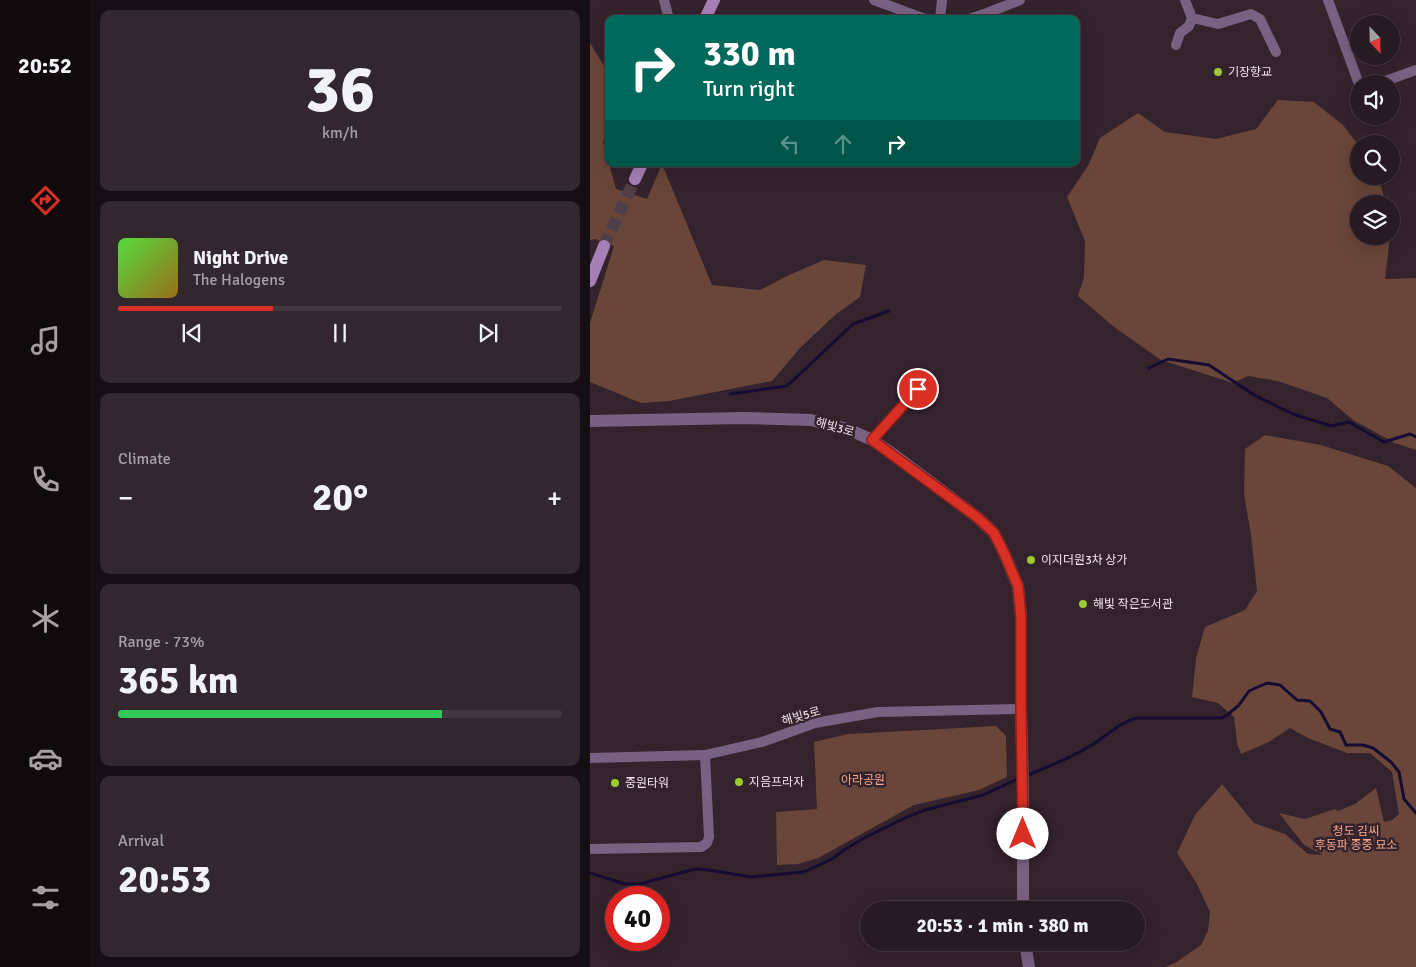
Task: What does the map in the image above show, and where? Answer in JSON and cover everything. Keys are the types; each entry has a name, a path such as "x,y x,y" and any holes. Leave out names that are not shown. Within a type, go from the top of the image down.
{"main road":[{"path":"707,15 714,0"},
{"path":"635,179 641,167"},
{"path":"590,280 604,246"}],"street":[{"path":"664,0 667,15"},
{"path":"874,0 914,15"},
{"path":"940,15 942,0"},
{"path":"981,15 1020,0"},
{"path":"1176,45 1180,33 1189,26 1192,18 1184,0"},
{"path":"1328,0 1356,75"},
{"path":"1192,18 1218,24 1251,14 1260,19 1276,52"},
{"path":"1400,76 1416,70"},
{"path":"872,440 918,389"},
{"name":"해빛3로","path":"590,421 743,418 811,420 848,429 872,440 978,518 994,533 1018,586 1021,617 1022,769 1024,791 1023,901"},
{"name":"해빛5로","path":"590,758 705,755 762,742 815,723 878,712 1021,709"},
{"path":"590,849 701,847 707,843 709,837 705,755"},
{"path":"1026,951 1029,967"}],"green space":[{"path":"590,43 605,67 605,136 603,142 605,167 610,167 616,189 647,199 661,167 663,167 712,285 760,290 824,260 866,265 860,297 835,315 800,348 772,381 669,401 641,403 590,382 590,323 614,246 595,239 590,240"},
{"path":"1278,100 1314,102 1343,125 1351,135 1350,185 1381,185 1383,195 1350,195 1350,245 1389,245 1385,279 1416,278 1416,450 1395,443 1353,420 1327,398 1278,381 1248,376 1233,383 1161,360 1114,327 1078,296 1084,277 1085,241 1067,197 1089,164 1100,138 1138,113 1165,132 1216,139 1256,129"},
{"name":"청도 김씨 후동파 종중 묘소","path":"1265,435 1321,445 1388,466 1416,488 1416,967 1165,967 1175,963 1201,945 1208,931 1210,912 1197,884 1177,853 1195,815 1222,784 1254,823 1285,834 1308,854 1323,855 1304,845 1279,813 1305,819 1335,809 1338,811 1355,804 1376,788 1384,822 1392,820 1399,814 1392,772 1370,753 1347,753 1308,738 1290,728 1269,742 1241,754 1237,743 1234,717 1218,703 1192,697 1196,658 1205,627 1245,610 1257,591 1244,494 1245,449"},
{"name":"아라공원","path":"996,726 1006,736 1007,777 979,790 914,805 818,858 798,864 777,865 776,812 817,809 814,742 848,734"}],"waterway":[{"path":"730,394 787,386 853,324 889,311"},
{"path":"1149,368 1168,359 1209,365 1254,395 1293,414 1331,426 1349,422 1384,442 1410,434 1416,437"},
{"path":"1026,776 1075,755 1130,720 1137,718 1221,718 1239,705 1249,691 1267,683 1280,685 1297,700 1310,701 1321,712 1330,729 1340,732 1346,745 1363,745 1373,748 1391,762 1399,772 1404,799 1416,813"},
{"path":"590,873 625,884 640,884 695,869 751,877 804,872 832,859 866,837 907,817 925,810 983,795 1020,778"}],"tunnel":[{"path":"604,246 635,179"}],"place":[{"name":"기장향교","path":"1218,72"},
{"name":"이지더원3차 상가","path":"1031,560"},
{"name":"해빛 작은도서관","path":"1083,604"},
{"name":"지음프라자","path":"739,782"},
{"name":"중원타워","path":"615,783"}],"route":[{"path":"918,389 872,440 978,518 994,533 1018,586 1021,617 1023,834"}]}
